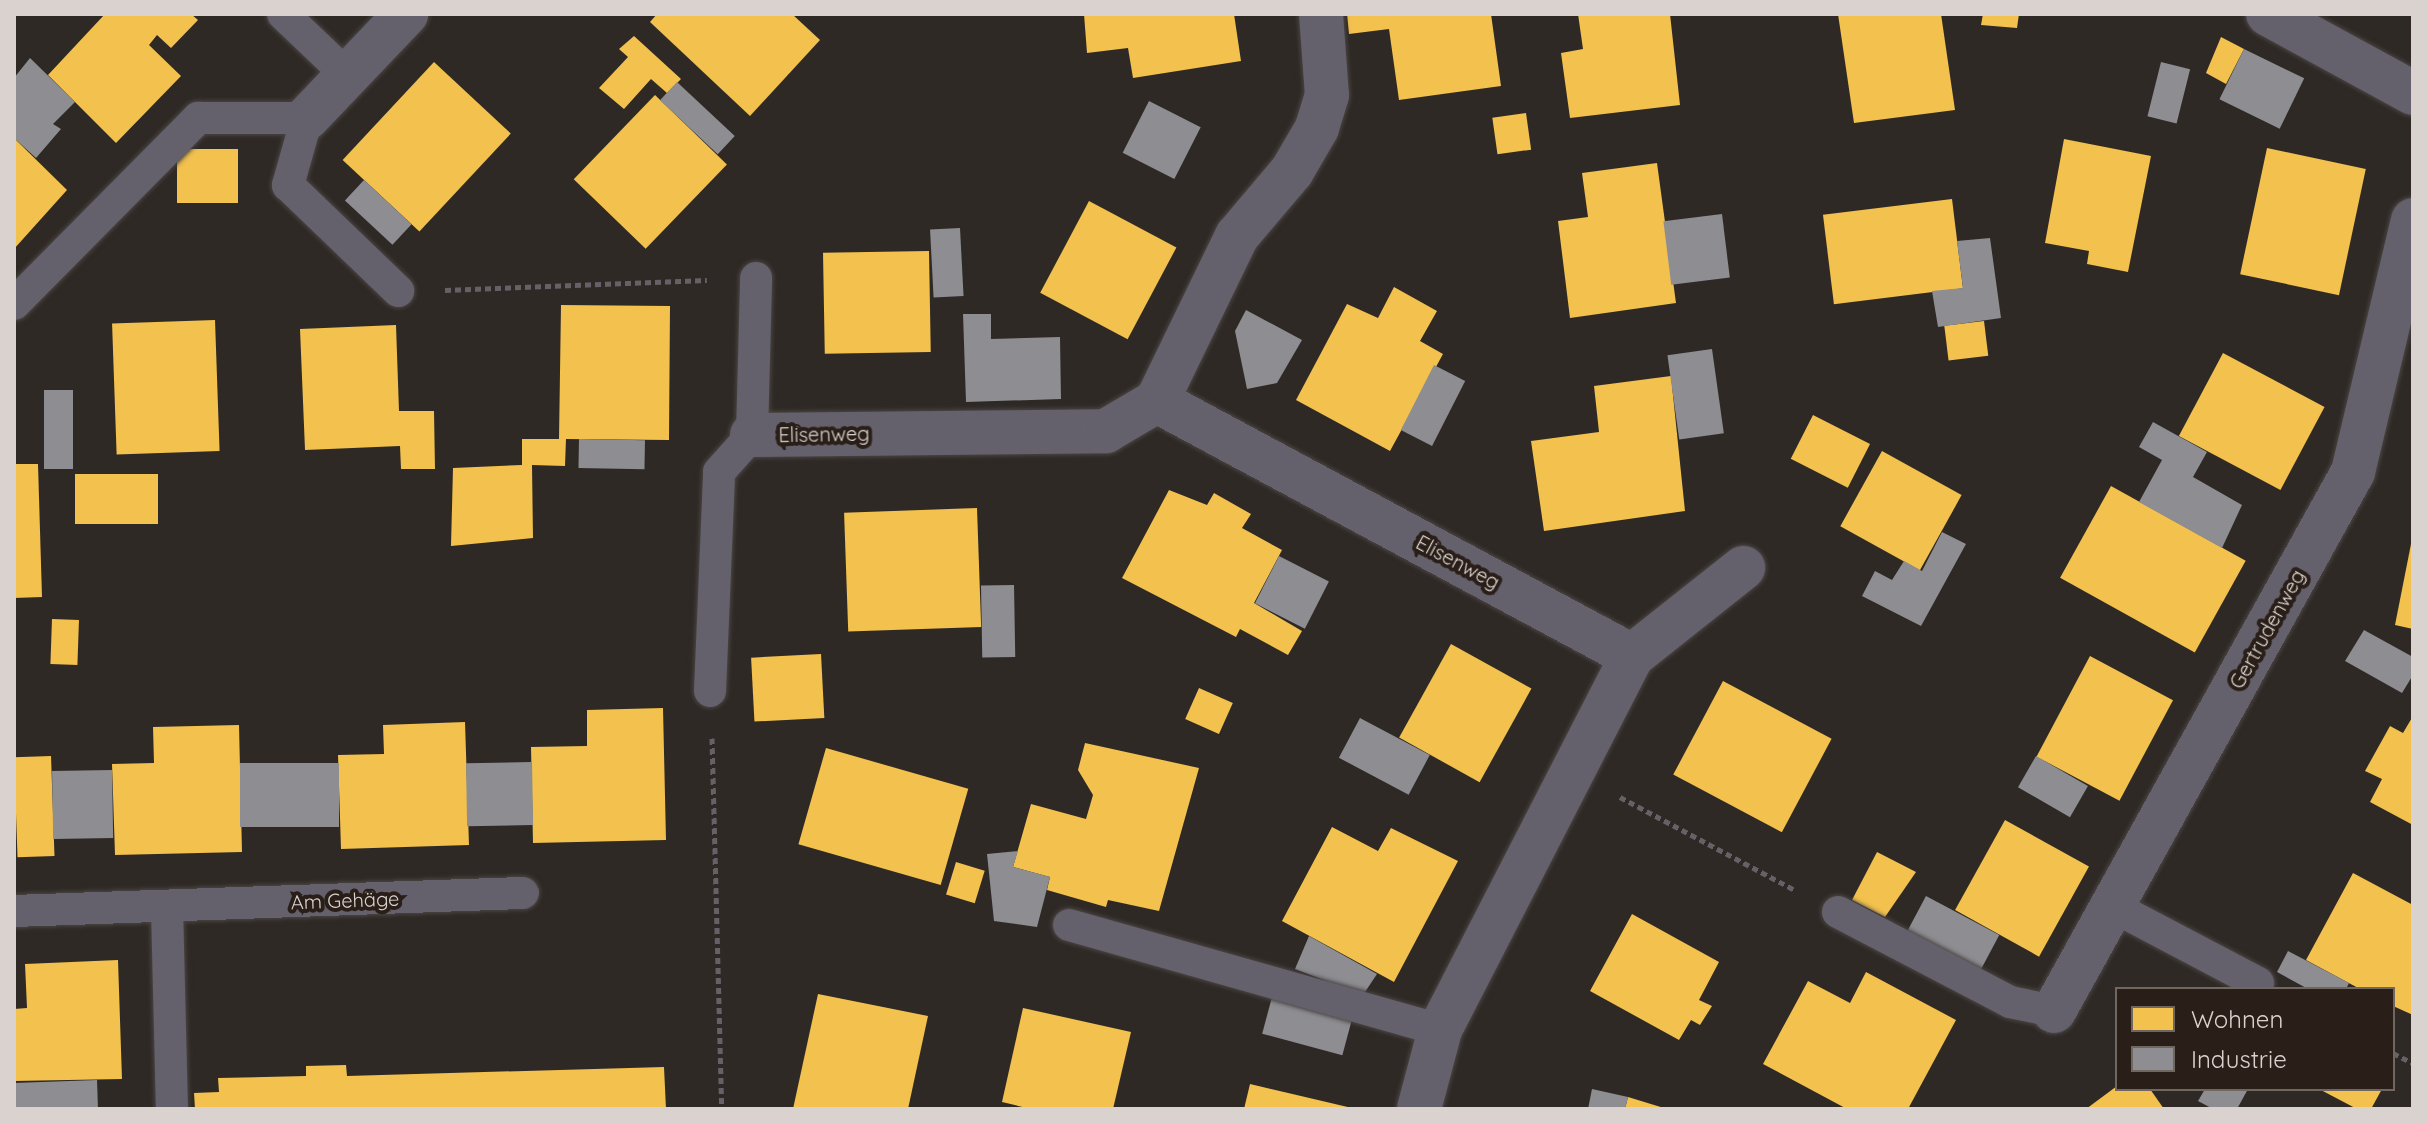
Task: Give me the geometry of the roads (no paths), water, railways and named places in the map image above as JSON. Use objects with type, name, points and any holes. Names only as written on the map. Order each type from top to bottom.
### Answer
[{"type":"street","points":[[307,118],[406,14]]},
{"type":"street","points":[[1157,401],[1237,236],[1292,171],[1317,128],[1327,95],[1321,14]]},
{"type":"street","points":[[2268,14],[2413,93]]},
{"type":"street","name":"Gertrudenweg","points":[[2054,1011],[2353,472],[2413,220]]},
{"type":"street","name":"Elisenweg","points":[[752,435],[1106,431],[1157,401],[1632,656]]},
{"type":"street","points":[[1419,1109],[1440,1030],[1632,656],[1743,568]]},
{"type":"lane","points":[[283,14],[347,75]]},
{"type":"lane","points":[[14,304],[198,118],[307,118],[288,185],[398,291]]},
{"type":"lane","points":[[752,435],[756,278]]},
{"type":"lane","name":"Elisenweg","points":[[710,691],[719,472],[752,435]]},
{"type":"lane","name":"Am Gehäge","points":[[14,911],[523,893]]},
{"type":"lane","points":[[167,907],[172,1109]]},
{"type":"lane","points":[[2114,907],[2258,983]]},
{"type":"lane","points":[[1838,912],[2010,1002],[2054,1011]]},
{"type":"lane","points":[[1069,925],[1440,1030]]}]
